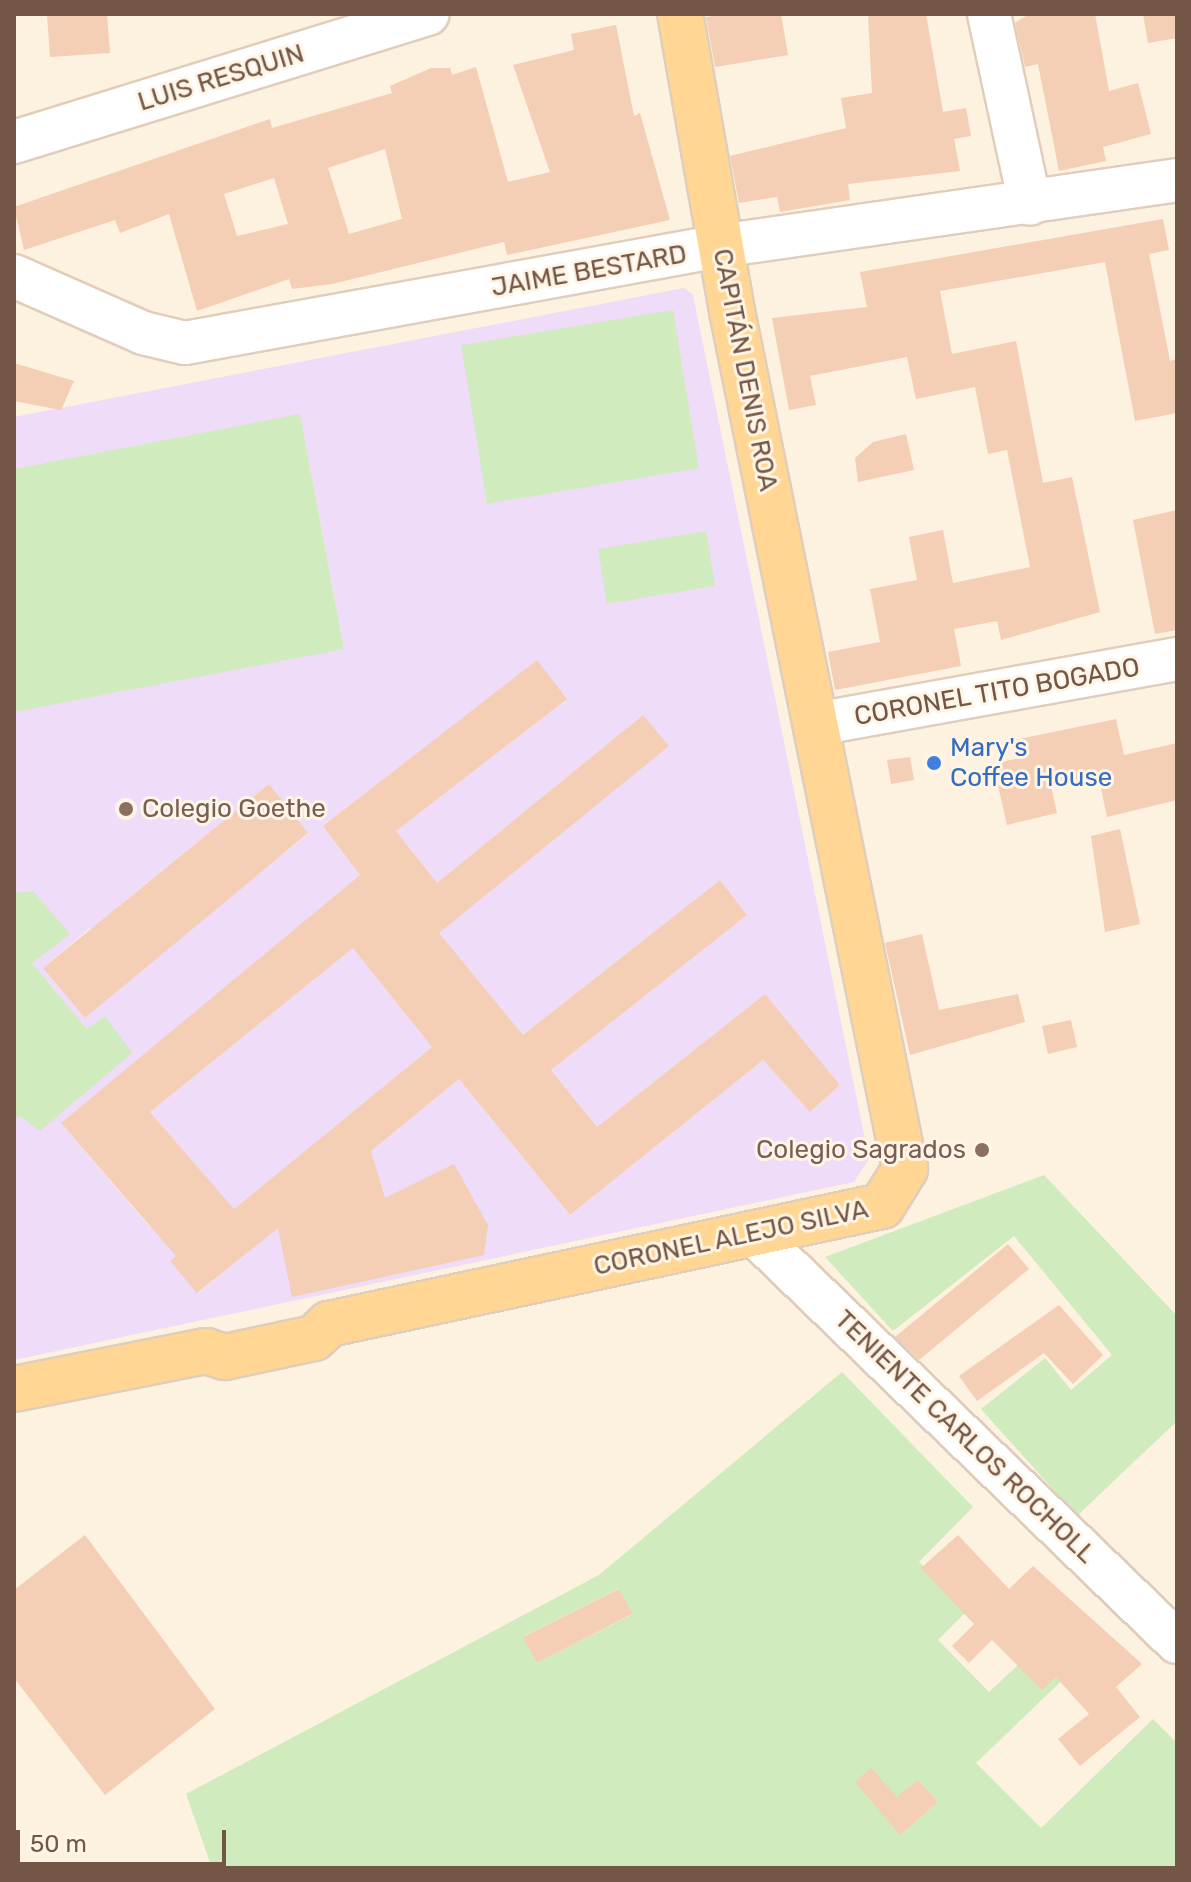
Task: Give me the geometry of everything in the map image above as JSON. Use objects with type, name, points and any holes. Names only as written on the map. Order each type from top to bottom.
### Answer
[{"type":"main road","name":"CAPITÁN DENIS ROA","points":[[680,14],[720,246],[816,724]]},
{"type":"main road","name":"CORONEL ALEJO SILVA","points":[[14,1389],[206,1351],[221,1336],[311,1316],[329,1324],[882,1206],[905,1169],[816,724]]},
{"type":"street","name":"LUIS RESQUIN","points":[[14,142],[428,14]]},
{"type":"street","points":[[989,14],[1030,204]]},
{"type":"street","name":"JAIME BESTARD","points":[[14,276],[143,333],[185,343],[720,246],[1030,204],[1177,180]]},
{"type":"street","name":"CORONEL TITO BOGADO","points":[[816,724],[1177,659]]},
{"type":"street","name":"TENIENTE CARLOS ROCHOLL","points":[[753,1233],[1177,1642]]},
{"type":"shaded area","name":"Colegio Goethe","points":[[684,288],[693,295],[869,1159],[854,1182],[14,1360],[14,1119],[87,1029],[31,962],[34,892],[14,893],[14,712],[344,648],[300,415],[14,469],[14,417]],"holes":[[[537,661],[567,699],[396,831],[437,883],[643,715],[668,745],[463,913],[400,928],[323,826]],[[268,785],[308,834],[155,956],[116,908]],[[720,880],[747,915],[551,1070],[597,1127],[765,994],[840,1085],[810,1112],[763,1060],[570,1215],[459,1079],[198,1293],[171,1261],[432,1047],[380,981],[439,934],[523,1035]],[[334,898],[353,948],[150,1112],[207,1178],[150,1227],[61,1123]],[[90,928],[133,977],[85,1018],[43,968]]]},
{"type":"green space","points":[[673,310],[699,468],[487,504],[461,345]]},
{"type":"green space","points":[[300,414],[344,649],[14,712],[14,469]]},
{"type":"green space","points":[[706,531],[715,586],[607,604],[598,549]]},
{"type":"green space","points":[[33,891],[70,934],[32,963],[87,1029],[105,1016],[132,1053],[40,1131],[20,1116],[14,1119],[14,893]]},
{"type":"green space","points":[[1044,1175],[1177,1316],[1177,1421],[1077,1516],[981,1409],[1045,1358],[1071,1390],[1112,1355],[1014,1236],[893,1331],[825,1257]]},
{"type":"green space","points":[[842,1372],[973,1507],[919,1562],[968,1610],[938,1640],[989,1692],[1049,1636],[1077,1666],[976,1763],[1041,1828],[1153,1719],[1177,1743],[1177,1868],[212,1868],[186,1794],[599,1575]],"holes":[[[618,1589],[631,1615],[537,1663],[524,1636]],[[918,1780],[938,1802],[901,1834],[881,1812]]]},
{"type":"building","points":[[47,14],[107,14],[110,53],[50,57]]},
{"type":"building","points":[[781,14],[788,55],[715,67],[706,17]]},
{"type":"building","points":[[868,14],[926,14],[943,112],[966,108],[971,136],[954,139],[960,171],[848,184],[850,200],[780,212],[777,197],[739,203],[730,156],[846,128],[841,98],[872,93]]},
{"type":"building","points":[[1029,14],[1095,14],[1109,91],[1138,83],[1151,134],[1103,147],[1106,161],[1059,171],[1038,64],[1025,67],[1015,23]]},
{"type":"building","points":[[1143,14],[1177,14],[1177,38],[1148,43]]},
{"type":"building","points":[[616,25],[634,116],[640,113],[670,220],[507,255],[504,242],[332,284],[292,289],[289,279],[197,311],[169,214],[120,233],[115,220],[24,250],[14,207],[270,119],[272,128],[392,93],[390,86],[431,68],[450,68],[452,75],[476,67],[508,182],[550,172],[513,65],[574,50],[571,34]],"holes":[[[385,149],[402,219],[349,234],[328,168]],[[274,178],[288,224],[237,236],[224,194]]]},
{"type":"building","points":[[1163,219],[1169,250],[1149,254],[1170,361],[1177,359],[1177,413],[1135,421],[1105,262],[940,291],[952,354],[1016,341],[1043,483],[1072,477],[1100,612],[1001,640],[997,621],[954,629],[961,666],[835,690],[828,652],[880,642],[870,589],[917,580],[909,537],[943,530],[953,583],[1030,567],[1007,450],[988,454],[975,387],[916,399],[907,357],[810,376],[816,405],[789,410],[772,318],[867,307],[860,272]]},
{"type":"building","points":[[14,363],[74,381],[61,410],[14,401]]},
{"type":"building","points":[[906,434],[914,470],[858,482],[855,458],[873,442]]},
{"type":"building","points":[[1177,510],[1177,630],[1155,634],[1133,520]]},
{"type":"building","points":[[537,660],[567,699],[396,831],[437,883],[643,715],[669,746],[439,933],[523,1035],[720,880],[747,915],[551,1070],[597,1127],[765,994],[840,1085],[810,1112],[763,1060],[570,1215],[459,1079],[371,1151],[385,1198],[454,1164],[488,1225],[484,1255],[292,1297],[278,1228],[197,1293],[170,1261],[176,1256],[61,1123],[360,875],[323,826]],"holes":[[[353,948],[432,1047],[234,1209],[150,1112]]]},
{"type":"building","points":[[1116,719],[1124,755],[1177,743],[1177,800],[1107,817],[1098,774],[1051,786],[1057,813],[1007,825],[993,764],[1019,758],[1015,740]]},
{"type":"building","points":[[910,757],[914,780],[891,784],[887,760]]},
{"type":"building","points":[[269,784],[308,833],[85,1018],[43,968]]},
{"type":"building","points":[[1120,829],[1140,924],[1105,932],[1091,836]]},
{"type":"building","points":[[922,934],[939,1010],[1018,994],[1025,1022],[910,1055],[885,943]]},
{"type":"building","points":[[1071,1020],[1077,1047],[1048,1054],[1042,1026]]},
{"type":"building","points":[[1008,1244],[1029,1269],[919,1360],[895,1337]]},
{"type":"building","points":[[1059,1305],[1103,1355],[1073,1384],[1044,1353],[977,1401],[959,1376]]},
{"type":"building","points":[[85,1535],[215,1709],[105,1795],[14,1678],[14,1590]]},
{"type":"building","points":[[958,1535],[1009,1589],[1033,1566],[1142,1664],[1116,1687],[1140,1717],[1080,1766],[1058,1739],[1089,1714],[1056,1677],[1042,1690],[992,1640],[969,1663],[952,1646],[974,1624],[921,1568]]},
{"type":"building","points":[[619,1589],[632,1614],[537,1663],[523,1637]]},
{"type":"building","points":[[871,1768],[897,1797],[918,1780],[938,1802],[900,1835],[855,1782]]},
{"type":"place","name":"Mary's Coffee House","points":[[934,763]]},
{"type":"place","name":"Colegio Goethe","points":[[126,809]]},
{"type":"place","name":"Colegio Sagrados","points":[[982,1150]]}]
